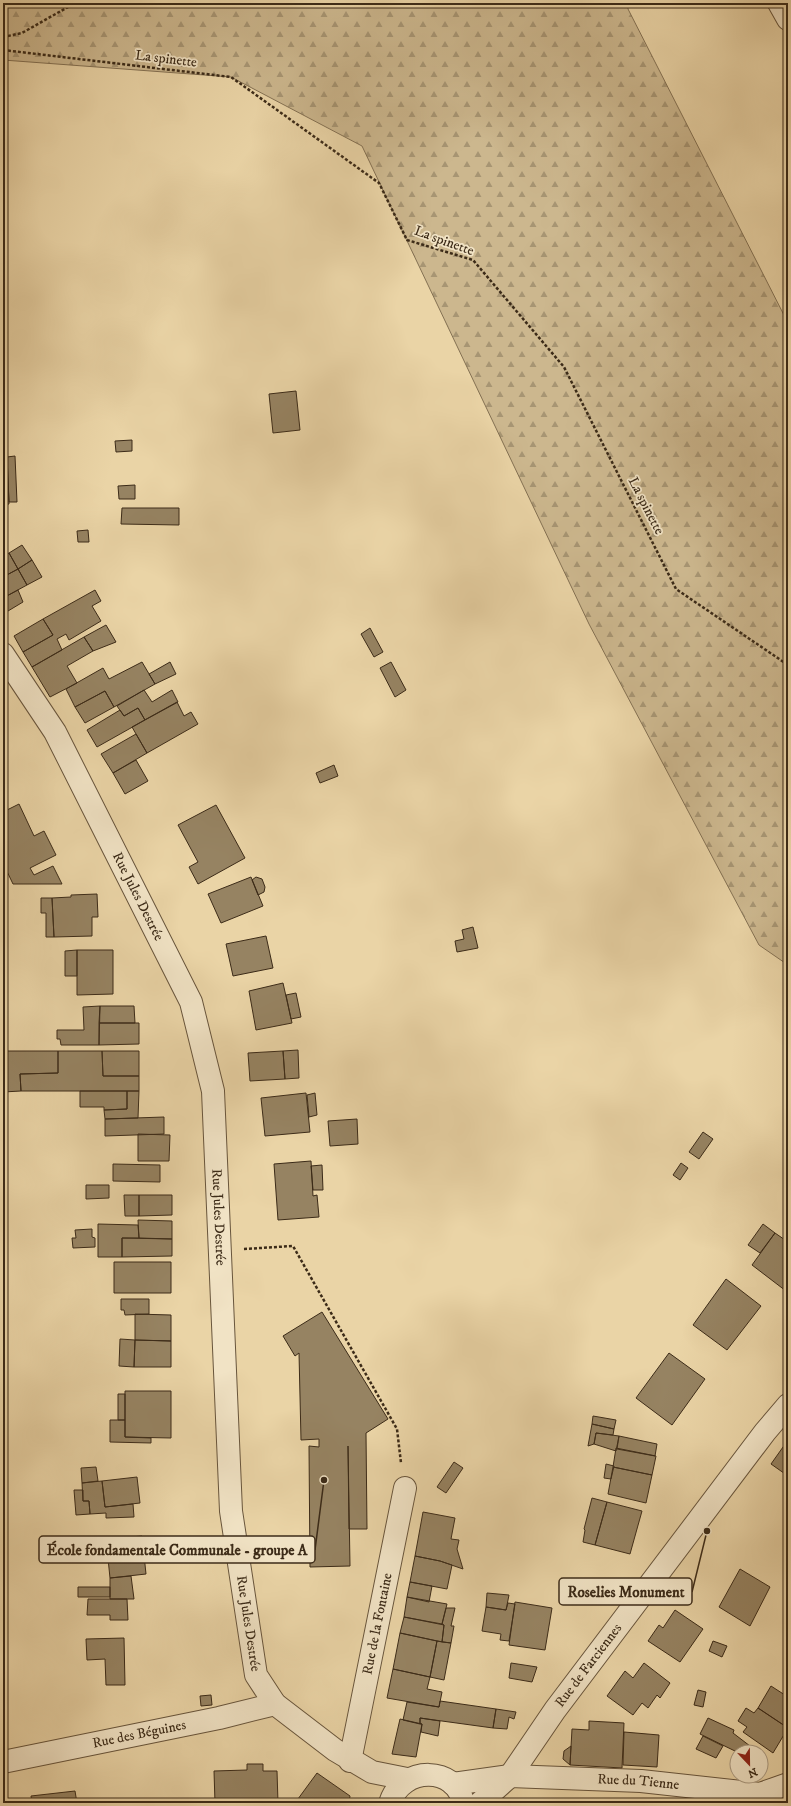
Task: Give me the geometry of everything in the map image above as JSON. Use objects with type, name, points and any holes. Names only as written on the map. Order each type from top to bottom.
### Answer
[{"type":"street","points":[[779,3],[788,19]]},
{"type":"street","name":"Rue Jules Destrée","points":[[3,654],[55,732],[191,1002],[213,1091],[231,1511],[256,1675],[276,1704],[350,1761],[372,1772],[407,1779]]},
{"type":"street","name":"Rue de Farciennes","points":[[480,1803],[510,1776],[551,1716],[637,1600],[765,1432],[788,1405]]},
{"type":"street","name":"Rue de la Fontaine","points":[[350,1761],[405,1488]]},
{"type":"street","name":"Rue des Béguines","points":[[3,1762],[219,1718],[276,1704]]},
{"type":"street","points":[[372,1772],[385,1803]]},
{"type":"street","points":[[390,1803],[394,1792],[407,1779],[423,1774],[439,1776],[458,1794]]},
{"type":"street","name":"Rue du Tienne","points":[[458,1794],[510,1776],[641,1781],[760,1794],[788,1784]]},
{"type":"path","points":[[3,37],[22,33],[76,3]]},
{"type":"path","name":"La spinette","points":[[3,50],[231,77],[380,183],[407,240],[474,260],[564,367],[676,589],[788,665]]},
{"type":"path","points":[[220,1250],[293,1246],[397,1429],[405,1488]]},
{"type":"green space","points":[[3,3],[628,3],[628,9],[788,323],[788,965],[759,945],[589,624],[362,146],[231,77],[3,60]]},
{"type":"building","points":[[3,384],[6,426],[3,426]]},
{"type":"building","points":[[296,391],[300,430],[273,433],[269,394]]},
{"type":"building","points":[[132,440],[132,451],[116,452],[115,441]]},
{"type":"building","points":[[7,455],[9,504],[3,505],[3,456]]},
{"type":"building","points":[[15,456],[17,502],[9,502],[7,457]]},
{"type":"building","points":[[135,485],[135,499],[119,499],[118,486]]},
{"type":"building","points":[[122,508],[179,508],[179,525],[121,524]]},
{"type":"building","points":[[88,530],[89,542],[78,542],[77,531]]},
{"type":"building","points":[[22,545],[32,560],[18,569],[9,553]]},
{"type":"building","points":[[9,553],[18,569],[3,577],[3,556]]},
{"type":"building","points":[[32,560],[42,577],[27,585],[18,569]]},
{"type":"building","points":[[18,569],[27,585],[3,598],[3,577]]},
{"type":"building","points":[[18,590],[23,602],[3,614],[3,598]]},
{"type":"building","points":[[95,590],[101,601],[92,606],[101,621],[69,640],[66,634],[57,639],[62,650],[32,667],[23,652],[53,635],[43,619]]},
{"type":"building","points":[[43,619],[53,635],[23,652],[14,636]]},
{"type":"building","points":[[106,625],[116,642],[93,651],[84,637]]},
{"type":"building","points":[[370,628],[383,652],[374,657],[361,634]]},
{"type":"building","points":[[84,637],[93,651],[67,666],[77,683],[50,697],[32,667]]},
{"type":"building","points":[[142,662],[155,684],[114,707],[105,691],[75,707],[66,689],[103,668],[109,679]]},
{"type":"building","points":[[170,662],[176,674],[155,684],[149,674]]},
{"type":"building","points":[[391,662],[406,690],[395,697],[380,668]]},
{"type":"building","points":[[144,690],[152,702],[172,690],[178,702],[145,720],[138,708],[124,716],[117,706]]},
{"type":"building","points":[[105,691],[114,707],[85,723],[75,707]]},
{"type":"building","points":[[177,702],[184,716],[191,712],[198,724],[147,753],[132,727]]},
{"type":"building","points":[[138,708],[145,720],[97,747],[87,730],[120,710],[124,716]]},
{"type":"building","points":[[136,734],[147,753],[113,773],[101,754]]},
{"type":"building","points":[[136,760],[148,781],[125,794],[113,773]]},
{"type":"building","points":[[334,765],[338,776],[320,783],[316,773]]},
{"type":"building","points":[[19,804],[34,836],[44,831],[56,855],[30,868],[34,875],[53,866],[62,884],[13,884],[3,863],[3,812]]},
{"type":"building","points":[[216,805],[245,858],[198,884],[189,867],[198,862],[178,825]]},
{"type":"building","points":[[251,877],[263,906],[221,923],[208,894]]},
{"type":"building","points":[[256,877],[262,879],[265,887],[264,892],[258,895],[252,880]]},
{"type":"building","points":[[97,894],[98,917],[92,917],[92,936],[54,937],[52,898],[71,897],[71,895]]},
{"type":"building","points":[[41,898],[52,898],[54,937],[46,937],[46,913],[41,913]]},
{"type":"building","points":[[473,927],[478,948],[457,952],[455,941],[464,939],[462,930]]},
{"type":"building","points":[[266,936],[273,968],[233,976],[226,944]]},
{"type":"building","points":[[77,950],[113,950],[113,994],[77,995]]},
{"type":"building","points":[[77,950],[77,976],[65,976],[65,951]]},
{"type":"building","points":[[283,983],[292,1023],[256,1030],[249,991]]},
{"type":"building","points":[[296,993],[301,1017],[291,1019],[286,995]]},
{"type":"building","points":[[100,1006],[134,1006],[135,1023],[99,1023]]},
{"type":"building","points":[[100,1006],[99,1045],[61,1045],[60,1039],[57,1039],[57,1030],[84,1030],[83,1007]]},
{"type":"building","points":[[99,1023],[139,1023],[139,1044],[99,1045]]},
{"type":"building","points":[[298,1050],[299,1078],[285,1079],[283,1051]]},
{"type":"building","points":[[3,1051],[58,1051],[58,1073],[20,1074],[21,1091],[3,1092]]},
{"type":"building","points":[[58,1051],[102,1051],[103,1076],[139,1076],[139,1091],[21,1091],[20,1074],[58,1073]]},
{"type":"building","points":[[102,1051],[139,1051],[139,1076],[103,1076]]},
{"type":"building","points":[[283,1051],[285,1079],[250,1081],[248,1053]]},
{"type":"building","points":[[80,1091],[127,1091],[127,1109],[104,1110],[104,1107],[80,1107]]},
{"type":"building","points":[[127,1091],[139,1091],[138,1118],[105,1119],[104,1110],[127,1109]]},
{"type":"building","points":[[306,1093],[310,1132],[265,1136],[261,1098]]},
{"type":"building","points":[[315,1093],[317,1115],[309,1117],[307,1095]]},
{"type":"building","points":[[164,1117],[164,1134],[105,1136],[105,1119]]},
{"type":"building","points":[[357,1119],[358,1144],[330,1146],[328,1121]]},
{"type":"building","points":[[703,1132],[713,1139],[699,1159],[689,1152]]},
{"type":"building","points":[[138,1134],[170,1135],[169,1161],[138,1161]]},
{"type":"building","points":[[311,1161],[313,1196],[317,1195],[319,1217],[278,1220],[274,1164]]},
{"type":"building","points":[[681,1163],[688,1168],[680,1180],[673,1175]]},
{"type":"building","points":[[113,1164],[160,1165],[160,1182],[113,1181]]},
{"type":"building","points":[[322,1165],[323,1190],[313,1190],[311,1166]]},
{"type":"building","points":[[86,1185],[109,1185],[109,1198],[86,1199]]},
{"type":"building","points":[[124,1195],[139,1195],[139,1216],[125,1216]]},
{"type":"building","points":[[139,1195],[172,1195],[172,1215],[139,1216]]},
{"type":"building","points":[[138,1220],[172,1221],[172,1239],[139,1238]]},
{"type":"building","points":[[98,1224],[138,1225],[139,1238],[122,1238],[122,1257],[98,1257]]},
{"type":"building","points":[[763,1224],[775,1233],[760,1253],[748,1245]]},
{"type":"building","points":[[92,1229],[92,1237],[95,1238],[95,1247],[73,1248],[72,1238],[76,1238],[75,1230]]},
{"type":"building","points":[[775,1233],[788,1242],[788,1289],[786,1291],[752,1265]]},
{"type":"building","points":[[122,1238],[172,1239],[172,1256],[122,1257]]},
{"type":"building","points":[[114,1262],[171,1262],[171,1293],[114,1293]]},
{"type":"building","points":[[726,1279],[761,1306],[727,1350],[693,1325]]},
{"type":"building","points":[[121,1299],[149,1299],[149,1314],[125,1315],[124,1310],[121,1310]]},
{"type":"building","points":[[322,1312],[388,1419],[366,1433],[367,1529],[349,1529],[350,1566],[310,1567],[309,1446],[319,1447],[319,1439],[301,1440],[299,1353],[295,1356],[283,1336]]},
{"type":"building","points":[[135,1314],[171,1315],[171,1341],[135,1340]]},
{"type":"building","points":[[120,1339],[135,1340],[134,1367],[119,1366]]},
{"type":"building","points":[[135,1340],[171,1341],[171,1367],[134,1367]]},
{"type":"building","points":[[669,1353],[705,1379],[672,1425],[636,1398]]},
{"type":"building","points":[[125,1391],[171,1391],[171,1438],[125,1437]]},
{"type":"building","points":[[118,1394],[125,1394],[125,1420],[118,1420]]},
{"type":"building","points":[[593,1416],[616,1420],[614,1429],[592,1424]]},
{"type":"building","points":[[110,1420],[125,1420],[125,1437],[151,1438],[151,1443],[110,1442]]},
{"type":"building","points":[[592,1424],[614,1429],[613,1435],[596,1433],[594,1444],[588,1446]]},
{"type":"building","points":[[596,1433],[619,1436],[616,1451],[594,1444]]},
{"type":"building","points":[[619,1436],[657,1444],[655,1456],[617,1449]]},
{"type":"building","points":[[788,1440],[788,1476],[771,1464]]},
{"type":"building","points":[[616,1448],[656,1456],[652,1475],[613,1467]]},
{"type":"building","points":[[454,1462],[463,1468],[446,1493],[437,1487]]},
{"type":"building","points":[[606,1464],[614,1466],[611,1479],[604,1478]]},
{"type":"building","points":[[96,1467],[98,1481],[82,1483],[81,1468]]},
{"type":"building","points":[[613,1467],[652,1475],[646,1503],[608,1494]]},
{"type":"building","points":[[137,1477],[140,1503],[105,1507],[102,1481]]},
{"type":"building","points":[[102,1481],[105,1507],[133,1504],[134,1517],[106,1518],[106,1513],[90,1514],[89,1501],[83,1501],[82,1483]]},
{"type":"building","points":[[74,1490],[83,1490],[83,1501],[89,1501],[90,1514],[76,1515]]},
{"type":"building","points":[[592,1498],[607,1502],[595,1545],[583,1542],[584,1529]]},
{"type":"building","points":[[607,1502],[642,1511],[630,1554],[595,1545]]},
{"type":"building","points":[[423,1512],[455,1518],[451,1539],[459,1540],[457,1549],[463,1569],[440,1561],[415,1556]]},
{"type":"building","points":[[142,1536],[146,1574],[110,1578],[106,1539]]},
{"type":"building","points":[[415,1556],[452,1565],[447,1589],[410,1582]]},
{"type":"building","points":[[740,1569],[770,1587],[750,1626],[719,1607]]},
{"type":"building","points":[[131,1576],[134,1599],[110,1599],[110,1578]]},
{"type":"building","points":[[410,1582],[432,1586],[429,1602],[407,1597]]},
{"type":"building","points":[[78,1587],[110,1587],[110,1597],[78,1597]]},
{"type":"building","points":[[487,1593],[509,1595],[506,1610],[486,1607]]},
{"type":"building","points":[[407,1597],[447,1604],[442,1624],[404,1617]]},
{"type":"building","points":[[88,1599],[127,1599],[128,1620],[110,1620],[110,1615],[87,1615]]},
{"type":"building","points":[[515,1602],[552,1608],[545,1650],[509,1645]]},
{"type":"building","points":[[508,1603],[515,1604],[509,1641],[500,1640],[501,1634],[482,1631],[486,1607],[506,1610]]},
{"type":"building","points":[[446,1608],[455,1608],[451,1626],[454,1626],[451,1643],[442,1642],[444,1625],[442,1624]]},
{"type":"building","points":[[675,1610],[703,1629],[680,1662],[648,1641],[659,1625],[663,1628]]},
{"type":"building","points":[[404,1617],[444,1625],[442,1642],[400,1633]]},
{"type":"building","points":[[400,1633],[437,1641],[430,1677],[393,1669]]},
{"type":"building","points":[[124,1638],[125,1685],[106,1685],[105,1659],[87,1660],[86,1639]]},
{"type":"building","points":[[437,1641],[451,1643],[444,1680],[430,1677]]},
{"type":"building","points":[[713,1641],[727,1646],[722,1657],[709,1651]]},
{"type":"building","points":[[511,1663],[537,1667],[532,1682],[509,1678]]},
{"type":"building","points":[[644,1663],[670,1683],[660,1698],[657,1695],[648,1708],[642,1703],[633,1715],[607,1696],[625,1671],[633,1678]]},
{"type":"building","points":[[393,1669],[430,1677],[427,1689],[442,1692],[439,1707],[387,1698]]},
{"type":"building","points":[[771,1686],[788,1697],[788,1728],[758,1708]]},
{"type":"building","points":[[698,1690],[706,1692],[703,1707],[694,1705]]},
{"type":"building","points":[[211,1695],[212,1705],[201,1706],[200,1696]]},
{"type":"building","points":[[440,1701],[496,1709],[493,1728],[420,1718],[420,1724],[403,1720],[407,1702],[439,1707]]},
{"type":"building","points":[[746,1708],[754,1713],[758,1708],[788,1728],[773,1753],[769,1750],[769,1744],[760,1744],[743,1732],[747,1727],[738,1721]]},
{"type":"building","points":[[496,1709],[516,1712],[514,1719],[509,1717],[507,1729],[493,1728]]},
{"type":"building","points":[[420,1718],[440,1721],[438,1736],[421,1732],[422,1724],[420,1724]]},
{"type":"building","points":[[708,1718],[734,1730],[733,1733],[747,1744],[729,1744],[729,1748],[700,1734]]},
{"type":"building","points":[[400,1719],[422,1724],[416,1757],[392,1754]]},
{"type":"building","points":[[589,1721],[624,1723],[622,1768],[570,1765],[572,1729],[589,1730]]},
{"type":"building","points":[[624,1732],[659,1735],[657,1767],[623,1765]]},
{"type":"building","points":[[703,1736],[723,1746],[716,1758],[696,1749]]},
{"type":"building","points":[[571,1746],[570,1765],[563,1759],[564,1751]]},
{"type":"building","points":[[247,1764],[263,1764],[263,1771],[277,1771],[278,1803],[215,1803],[214,1771],[247,1770]]},
{"type":"building","points":[[317,1773],[350,1796],[349,1803],[295,1803]]},
{"type":"building","points":[[75,1791],[77,1803],[32,1803],[31,1796]]},
{"type":"place","name":"École fondamentale Communale - groupe A","points":[[324,1480]]},
{"type":"place","name":"Roselies Monument","points":[[707,1531]]}]
